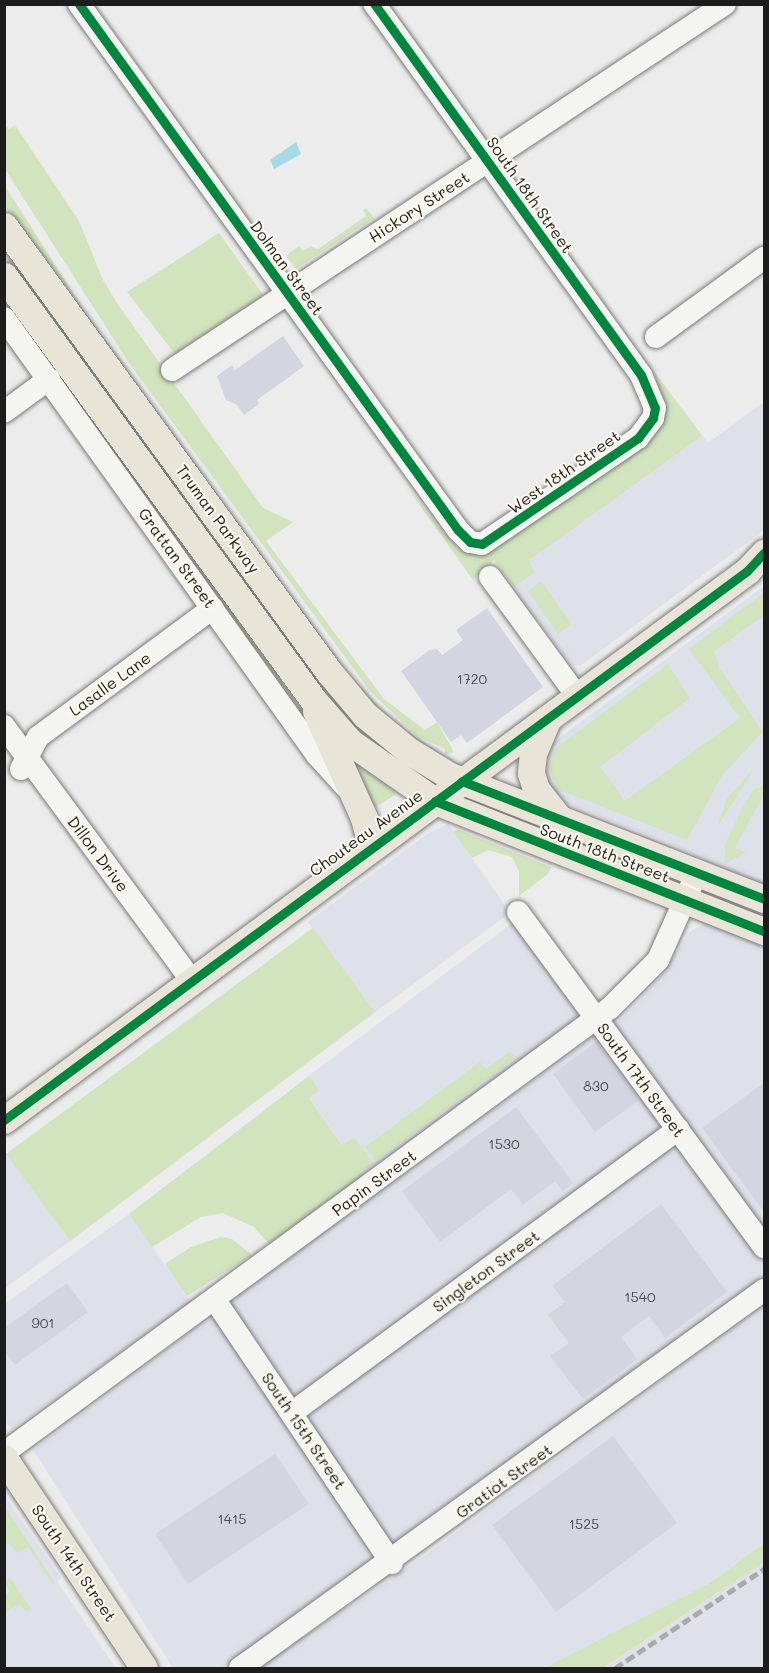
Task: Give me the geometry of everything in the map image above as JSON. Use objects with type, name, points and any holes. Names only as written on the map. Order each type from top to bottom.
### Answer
[{"type":"main road","name":"Truman Parkway","points":[[4,226],[349,697],[409,752],[462,781]]},
{"type":"main road","name":"Truman Parkway","points":[[4,276],[314,701],[372,760],[435,801]]},
{"type":"main road","name":"Chouteau Avenue","points":[[4,1120],[759,563]]},
{"type":"main road","points":[[314,701],[321,730],[353,795],[372,847]]},
{"type":"main road","points":[[548,717],[533,753],[531,773],[536,789],[559,819]]},
{"type":"main road","name":"South 18th Street","points":[[462,781],[765,899]]},
{"type":"main road","name":"South 18th Street","points":[[435,801],[765,931]]},
{"type":"main road","name":"South 14th Street","points":[[4,1458],[144,1668]]},
{"type":"street","name":"Dolman Street","points":[[79,4],[458,530],[476,544]]},
{"type":"street","name":"South 18th Street","points":[[374,4],[641,375],[655,408]]},
{"type":"street","name":"Hickory Street","points":[[172,369],[725,4]]},
{"type":"street","points":[[656,337],[765,258]]},
{"type":"street","name":"Grattan Street","points":[[4,318],[317,755],[353,795]]},
{"type":"street","points":[[4,412],[49,379]]},
{"type":"street","name":"West 18th Street","points":[[476,544],[493,541],[638,438],[653,418],[655,408]]},
{"type":"street","points":[[490,577],[577,696]]},
{"type":"street","name":"Lasalle Lane","points":[[23,764],[38,737],[213,608]]},
{"type":"street","name":"Dillon Drive","points":[[4,726],[23,764],[192,981]]},
{"type":"street","name":"Papin Street","points":[[4,1453],[597,1019],[650,970],[687,901],[697,873]]},
{"type":"street","name":"South 17th Street","points":[[518,912],[765,1247]]},
{"type":"street","name":"Singleton Street","points":[[293,1412],[678,1129]]},
{"type":"street","name":"Gratiot Street","points":[[240,1668],[392,1563],[765,1290]]},
{"type":"street","name":"South 15th Street","points":[[215,1300],[293,1412],[392,1563]]},
{"type":"shaded area","points":[[764,402],[764,530],[580,666],[571,665],[490,554],[685,413],[708,443]]},
{"type":"shaded area","points":[[764,586],[764,889],[673,845],[565,803],[541,779],[547,750],[554,742]]},
{"type":"shaded area","points":[[448,824],[510,913],[375,1012],[308,922],[430,832]]},
{"type":"shaded area","points":[[515,921],[582,1015],[365,1177],[299,1083]]},
{"type":"shaded area","points":[[706,922],[764,942],[764,1231],[615,1025],[662,975],[690,932]]},
{"type":"shaded area","points":[[596,1035],[664,1127],[296,1396],[290,1393],[232,1308],[236,1297]]},
{"type":"shaded area","points":[[675,1143],[764,1261],[764,1278],[402,1545],[393,1545],[309,1420],[309,1412]]},
{"type":"shaded area","points":[[4,1151],[70,1241],[5,1288],[4,1288]]},
{"type":"shaded area","points":[[129,1214],[191,1302],[12,1429],[5,1422],[4,1304]]},
{"type":"shaded area","points":[[764,1305],[764,1543],[710,1583],[544,1668],[258,1668],[420,1559]]},
{"type":"shaded area","points":[[217,1318],[375,1559],[362,1574],[222,1668],[173,1668],[33,1450],[204,1322]]},
{"type":"shaded area","points":[[4,1495],[61,1578],[57,1581],[116,1668],[5,1668]]},
{"type":"shaded area","points":[[764,1562],[764,1668],[603,1668]]},
{"type":"green space","points":[[4,124],[9,129],[15,125],[79,221],[103,280],[119,306],[263,508],[293,522],[266,541],[384,699],[425,730],[437,722],[454,752],[445,755],[445,749],[417,736],[370,691],[129,363],[5,169]]},
{"type":"green space","points":[[4,184],[87,315],[346,671],[397,725],[437,751],[436,757],[398,731],[338,667],[5,206]]},
{"type":"green space","points":[[366,208],[374,218],[296,269],[286,256],[299,246],[303,251],[311,246],[318,249],[366,216],[363,210]]},
{"type":"green space","points":[[219,233],[264,296],[175,354],[127,292]]},
{"type":"green space","points":[[4,241],[408,766],[353,724],[254,605],[5,259]]},
{"type":"green space","points":[[4,293],[294,692],[322,750],[5,304]]},
{"type":"green space","points":[[654,371],[702,436],[528,561],[535,572],[514,587],[494,560],[473,580],[410,491],[458,549],[476,554],[489,552],[649,440],[663,406]]},
{"type":"green space","points":[[541,581],[572,624],[558,634],[528,591]]},
{"type":"green space","points":[[764,593],[764,615],[714,652],[719,667],[763,732],[723,774],[687,840],[557,789],[548,767],[556,748],[668,664],[690,698],[600,767],[625,801],[740,718],[689,649]]},
{"type":"green space","points":[[351,757],[396,792],[395,795],[371,810]]},
{"type":"green space","points":[[752,770],[751,775],[717,827],[726,800]]},
{"type":"green space","points":[[764,786],[764,794],[735,848],[746,852],[725,864],[725,844],[741,810],[754,789]]},
{"type":"green space","points":[[457,829],[551,867],[548,874],[519,896],[519,871],[512,857],[488,850],[472,858],[453,832]]},
{"type":"green space","points":[[313,928],[375,1012],[70,1241],[6,1154]]},
{"type":"green space","points":[[510,1051],[515,1058],[376,1161],[365,1147],[480,1062],[486,1069]]},
{"type":"green space","points":[[309,1076],[319,1090],[309,1098],[342,1145],[354,1137],[373,1164],[361,1172],[365,1177],[271,1246],[254,1227],[223,1213],[201,1217],[152,1247],[129,1214]]},
{"type":"green space","points":[[220,1237],[232,1239],[252,1255],[187,1296],[165,1264],[191,1247]]},
{"type":"green space","points":[[5,1507],[55,1583],[53,1585],[28,1547],[17,1553],[9,1543],[5,1546]]},
{"type":"green space","points":[[764,1543],[764,1562],[603,1668],[544,1668],[710,1583]]},
{"type":"green space","points":[[10,1578],[30,1607],[29,1613],[18,1604],[5,1613],[5,1596],[10,1592],[5,1582]]},
{"type":"water","points":[[296,142],[301,154],[274,169],[270,160]]},
{"type":"building","points":[[283,336],[304,366],[257,400],[259,404],[244,415],[236,404],[226,400],[217,376],[232,365],[235,370]]},
{"type":"building","points":[[487,608],[543,687],[467,743],[461,735],[451,742],[401,671],[430,650],[437,649],[442,655],[463,640],[456,630]]},
{"type":"building","points":[[596,1042],[639,1100],[595,1132],[553,1074]]},
{"type":"building","points":[[765,1082],[765,1213],[702,1128]]},
{"type":"building","points":[[516,1107],[573,1183],[563,1191],[555,1181],[523,1205],[511,1189],[440,1242],[402,1191]]},
{"type":"building","points":[[661,1204],[727,1292],[665,1338],[649,1316],[621,1337],[637,1359],[583,1399],[550,1356],[569,1343],[548,1315],[565,1302],[552,1286]]},
{"type":"building","points":[[67,1283],[88,1312],[15,1365],[4,1351],[4,1328]]},
{"type":"building","points":[[613,1436],[677,1523],[556,1612],[492,1525]]},
{"type":"building","points":[[275,1454],[309,1504],[188,1584],[155,1534]]},
{"type":"railway","points":[[615,1668],[764,1569]]},
{"type":"cycle path","points":[[79,4],[458,530],[470,542],[482,544],[638,438],[653,418],[655,408],[641,375],[374,4]]},
{"type":"cycle path","points":[[4,1120],[747,571],[764,553]]},
{"type":"cycle path","points":[[462,781],[764,899]]},
{"type":"cycle path","points":[[435,801],[764,931]]}]
